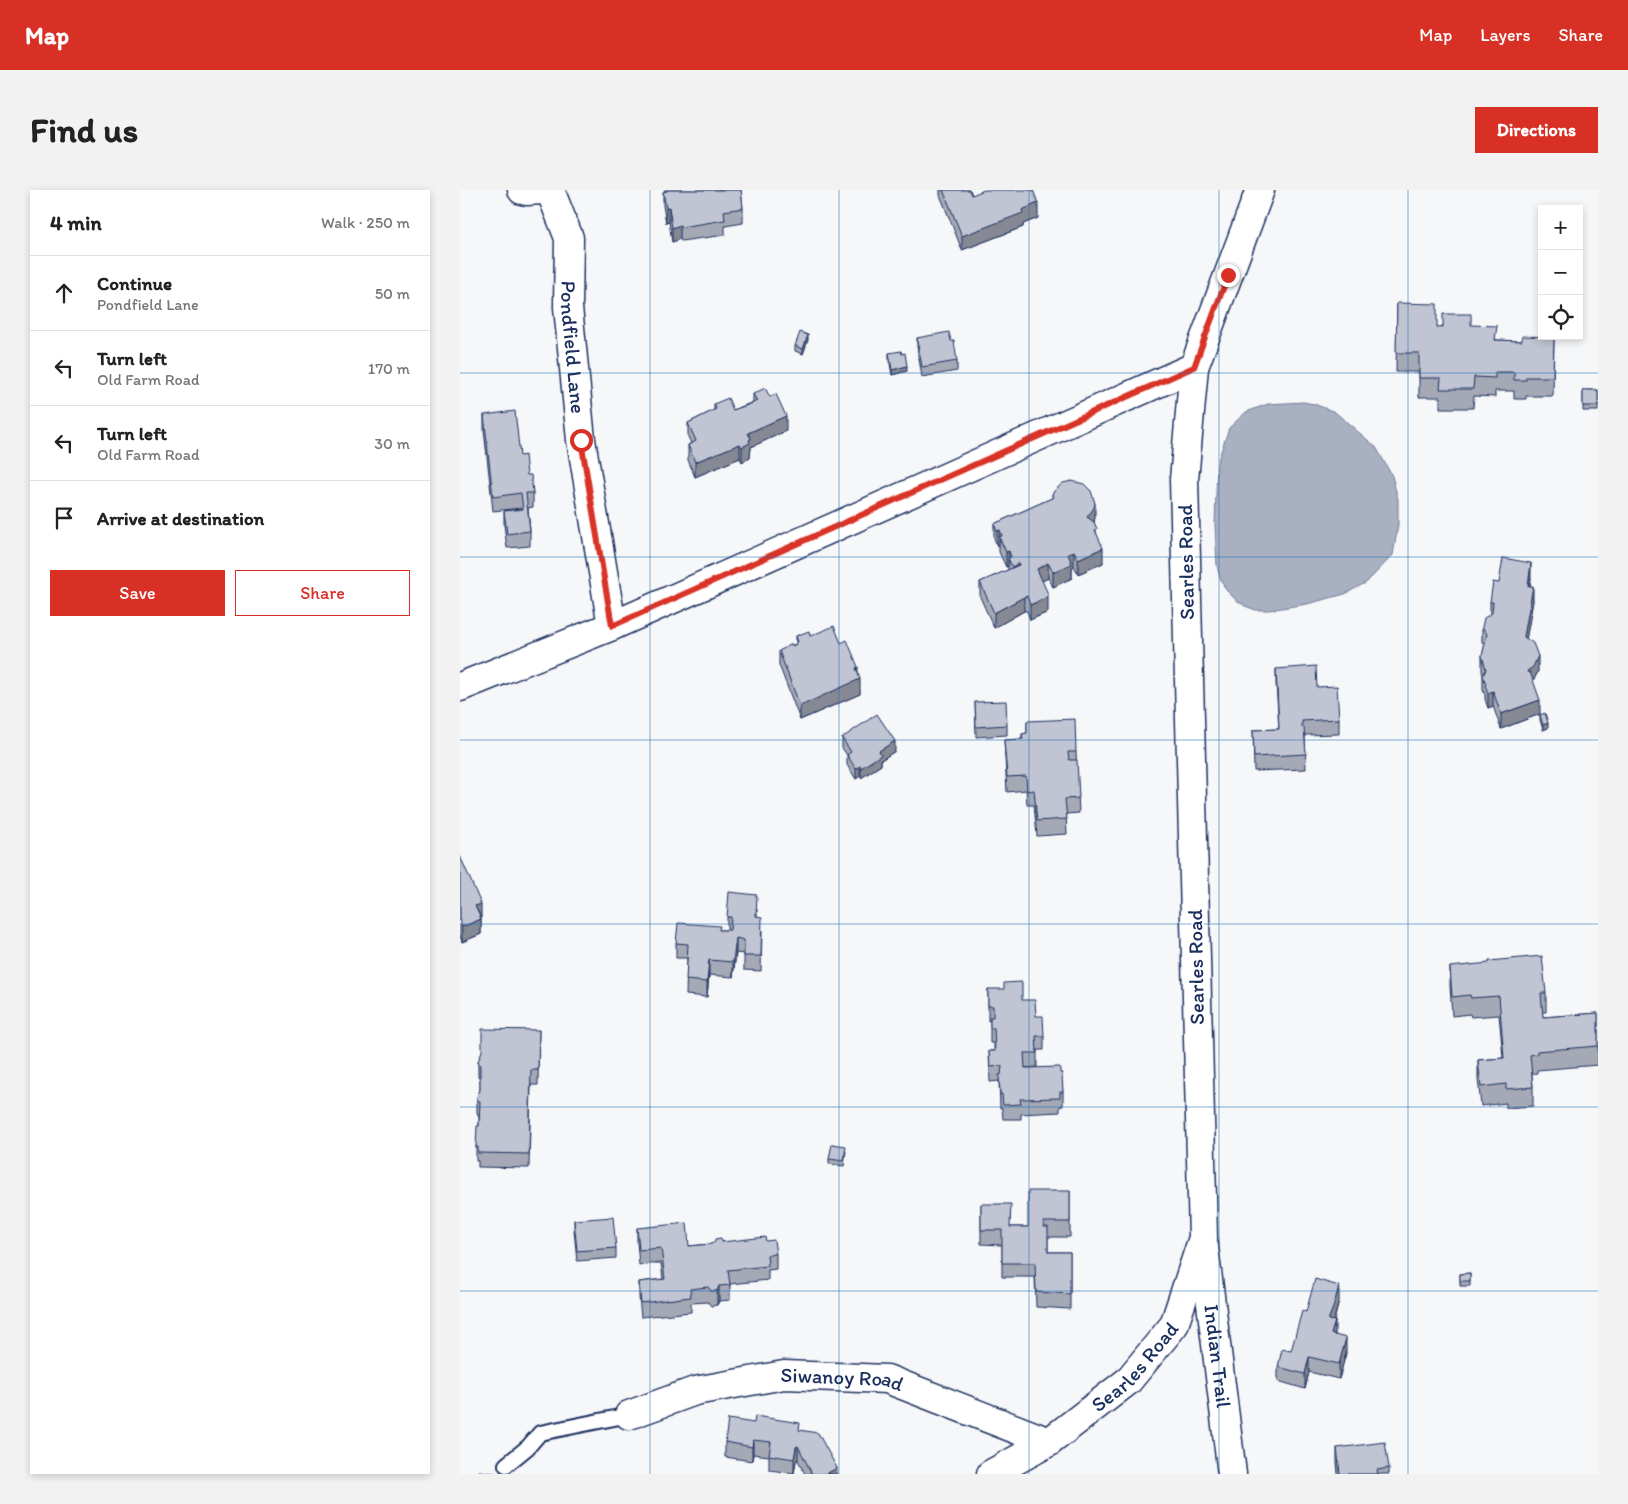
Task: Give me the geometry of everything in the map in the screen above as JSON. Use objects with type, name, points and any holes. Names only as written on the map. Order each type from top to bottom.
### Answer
[{"type":"street","points":[[522,190],[543,190]]},
{"type":"street","name":"Pondfield Lane","points":[[550,190],[569,238],[568,307],[581,440],[612,626]]},
{"type":"street","name":"Searles Road","points":[[991,1474],[1049,1442],[1128,1381],[1174,1325],[1203,1238],[1184,480],[1194,367],[1260,190]]},
{"type":"street","points":[[460,687],[612,626],[1194,367]]},
{"type":"street","name":"Indian Trail","points":[[1203,1238],[1232,1474]]},
{"type":"street","name":"Siwanoy Road","points":[[628,1415],[695,1391],[784,1374],[887,1379],[1049,1442]]},
{"type":"lane","points":[[506,1465],[528,1447],[540,1433],[628,1415]]},
{"type":"water","points":[[1303,402],[1335,412],[1376,447],[1392,476],[1398,499],[1398,525],[1393,555],[1367,582],[1345,594],[1307,604],[1269,610],[1256,610],[1245,606],[1235,599],[1226,590],[1220,578],[1217,566],[1215,525],[1217,463],[1229,428],[1246,412],[1268,404]]},
{"type":"building","points":[[667,190],[741,190],[743,208],[724,211],[725,220],[681,227],[680,225],[672,228],[669,207],[666,208],[663,192]]},
{"type":"building","points":[[943,190],[970,190],[972,195],[984,190],[1033,190],[1038,203],[1022,210],[1023,213],[962,236]]},
{"type":"building","points":[[1397,303],[1437,304],[1437,327],[1443,327],[1443,314],[1471,314],[1471,325],[1497,326],[1495,340],[1522,341],[1522,336],[1538,336],[1538,340],[1554,340],[1553,377],[1526,377],[1526,380],[1514,380],[1514,372],[1495,372],[1495,378],[1474,377],[1473,389],[1440,389],[1441,378],[1419,378],[1419,353],[1396,353]]},
{"type":"building","points":[[800,332],[808,335],[803,349],[795,346]]},
{"type":"building","points":[[949,332],[951,341],[954,341],[957,361],[922,367],[917,338]]},
{"type":"building","points":[[901,351],[902,354],[905,353],[907,366],[892,370],[889,353]]},
{"type":"building","points":[[765,388],[770,397],[776,394],[786,416],[748,433],[751,439],[749,440],[750,443],[742,447],[740,444],[695,462],[688,445],[696,441],[688,423],[716,409],[714,404],[728,398],[733,410],[753,403],[757,401],[753,394]]},
{"type":"building","points":[[1583,390],[1598,390],[1598,406],[1583,406]]},
{"type":"building","points":[[515,411],[520,456],[525,455],[527,475],[531,475],[533,493],[526,493],[530,531],[507,534],[504,511],[523,509],[521,493],[493,497],[484,415]]},
{"type":"building","points":[[1072,481],[1084,484],[1091,491],[1095,503],[1094,508],[1087,517],[1094,522],[1097,529],[1095,530],[1103,548],[1078,559],[1074,551],[1068,554],[1072,564],[1053,572],[1048,563],[1037,569],[1048,597],[1030,605],[1027,596],[994,613],[980,582],[1019,565],[1019,563],[1012,567],[1008,558],[1011,557],[1009,551],[1006,552],[999,537],[1002,536],[1000,530],[997,531],[994,524],[1054,497],[1052,494],[1063,483]]},
{"type":"building","points":[[1503,558],[1531,563],[1528,586],[1533,586],[1524,637],[1533,643],[1538,656],[1533,667],[1527,671],[1528,673],[1530,672],[1540,700],[1501,714],[1493,691],[1488,693],[1483,676],[1486,669],[1482,656],[1487,634],[1482,627],[1484,618],[1492,613],[1493,602],[1490,602],[1493,582],[1499,583]]},
{"type":"building","points":[[834,626],[841,643],[847,640],[858,667],[856,668],[860,679],[800,706],[779,651],[792,644],[793,646],[796,644],[798,642],[796,636],[809,631],[810,636]]},
{"type":"building","points":[[1316,666],[1317,687],[1337,686],[1339,719],[1302,721],[1306,754],[1254,757],[1253,730],[1279,729],[1276,669]]},
{"type":"building","points":[[1006,701],[1007,725],[976,727],[975,702]]},
{"type":"building","points":[[1545,713],[1548,723],[1543,725],[1540,715]]},
{"type":"building","points":[[877,714],[895,741],[879,751],[881,755],[861,768],[860,766],[856,769],[847,755],[851,752],[842,738]]},
{"type":"building","points":[[1075,719],[1076,752],[1068,752],[1069,760],[1077,760],[1079,798],[1065,799],[1067,819],[1037,821],[1034,790],[1027,791],[1026,776],[1007,777],[1004,740],[1023,739],[1022,734],[1027,733],[1027,721]]},
{"type":"building","points":[[460,856],[481,904],[475,906],[481,919],[462,927],[460,922]]},
{"type":"building","points":[[729,892],[757,895],[756,916],[762,917],[761,956],[744,956],[744,940],[736,938],[733,962],[709,960],[707,982],[686,980],[688,944],[676,943],[678,923],[720,926],[719,930],[730,930],[731,917],[727,917]]},
{"type":"building","points":[[1542,956],[1546,993],[1541,993],[1543,1017],[1598,1013],[1598,1046],[1537,1051],[1537,1054],[1530,1055],[1533,1087],[1506,1089],[1506,1084],[1481,1087],[1478,1060],[1504,1058],[1499,996],[1471,998],[1470,995],[1452,997],[1450,967]]},
{"type":"building","points":[[1022,982],[1022,1000],[1035,1000],[1036,1016],[1043,1016],[1044,1036],[1036,1036],[1037,1053],[1024,1053],[1025,1068],[1060,1067],[1063,1092],[1060,1092],[1060,1098],[1020,1099],[1021,1104],[1003,1105],[1002,1094],[1000,1094],[999,1075],[1001,1075],[1002,1066],[990,1067],[989,1051],[995,1051],[994,1028],[990,1028],[993,1006],[988,1006],[988,989],[1004,989],[1004,983]]},
{"type":"building","points":[[482,1029],[539,1030],[538,1070],[531,1070],[529,1154],[478,1153],[478,1147],[476,1147],[480,1101],[478,1101],[477,1097],[480,1090],[480,1065],[478,1061],[482,1051]]},
{"type":"building","points":[[832,1144],[846,1146],[844,1161],[829,1159]]},
{"type":"building","points":[[1028,1191],[1070,1191],[1070,1222],[1044,1222],[1044,1227],[1048,1227],[1048,1252],[1070,1252],[1070,1294],[1036,1292],[1035,1263],[1002,1263],[1002,1230],[981,1230],[981,1204],[1011,1204],[1010,1227],[1028,1227]]},
{"type":"building","points":[[613,1217],[616,1248],[577,1251],[574,1220]]},
{"type":"building","points":[[687,1223],[689,1246],[711,1244],[715,1242],[715,1239],[721,1238],[722,1242],[765,1237],[766,1241],[774,1240],[776,1254],[767,1255],[768,1266],[728,1270],[730,1285],[719,1286],[717,1291],[711,1291],[708,1287],[690,1289],[691,1297],[641,1303],[639,1282],[665,1279],[661,1248],[639,1250],[637,1228]]},
{"type":"building","points":[[1470,1273],[1470,1281],[1460,1281],[1460,1274]]},
{"type":"building","points":[[1315,1279],[1339,1286],[1328,1320],[1335,1321],[1331,1334],[1346,1338],[1339,1364],[1309,1357],[1305,1374],[1278,1367],[1282,1349],[1291,1351],[1302,1311],[1306,1312]]},
{"type":"building","points":[[755,1416],[800,1423],[799,1430],[818,1433],[837,1468],[826,1474],[812,1474],[798,1446],[796,1447],[794,1459],[769,1455],[771,1442],[753,1440],[752,1447],[725,1442],[728,1419],[754,1423]]},
{"type":"building","points":[[1385,1442],[1389,1468],[1377,1470],[1378,1474],[1340,1474],[1337,1448]]},
{"type":"building","points":[[479,1471],[502,1474],[479,1474]]},
{"type":"route","points":[[581,440],[612,626],[1194,367],[1228,275]]}]
